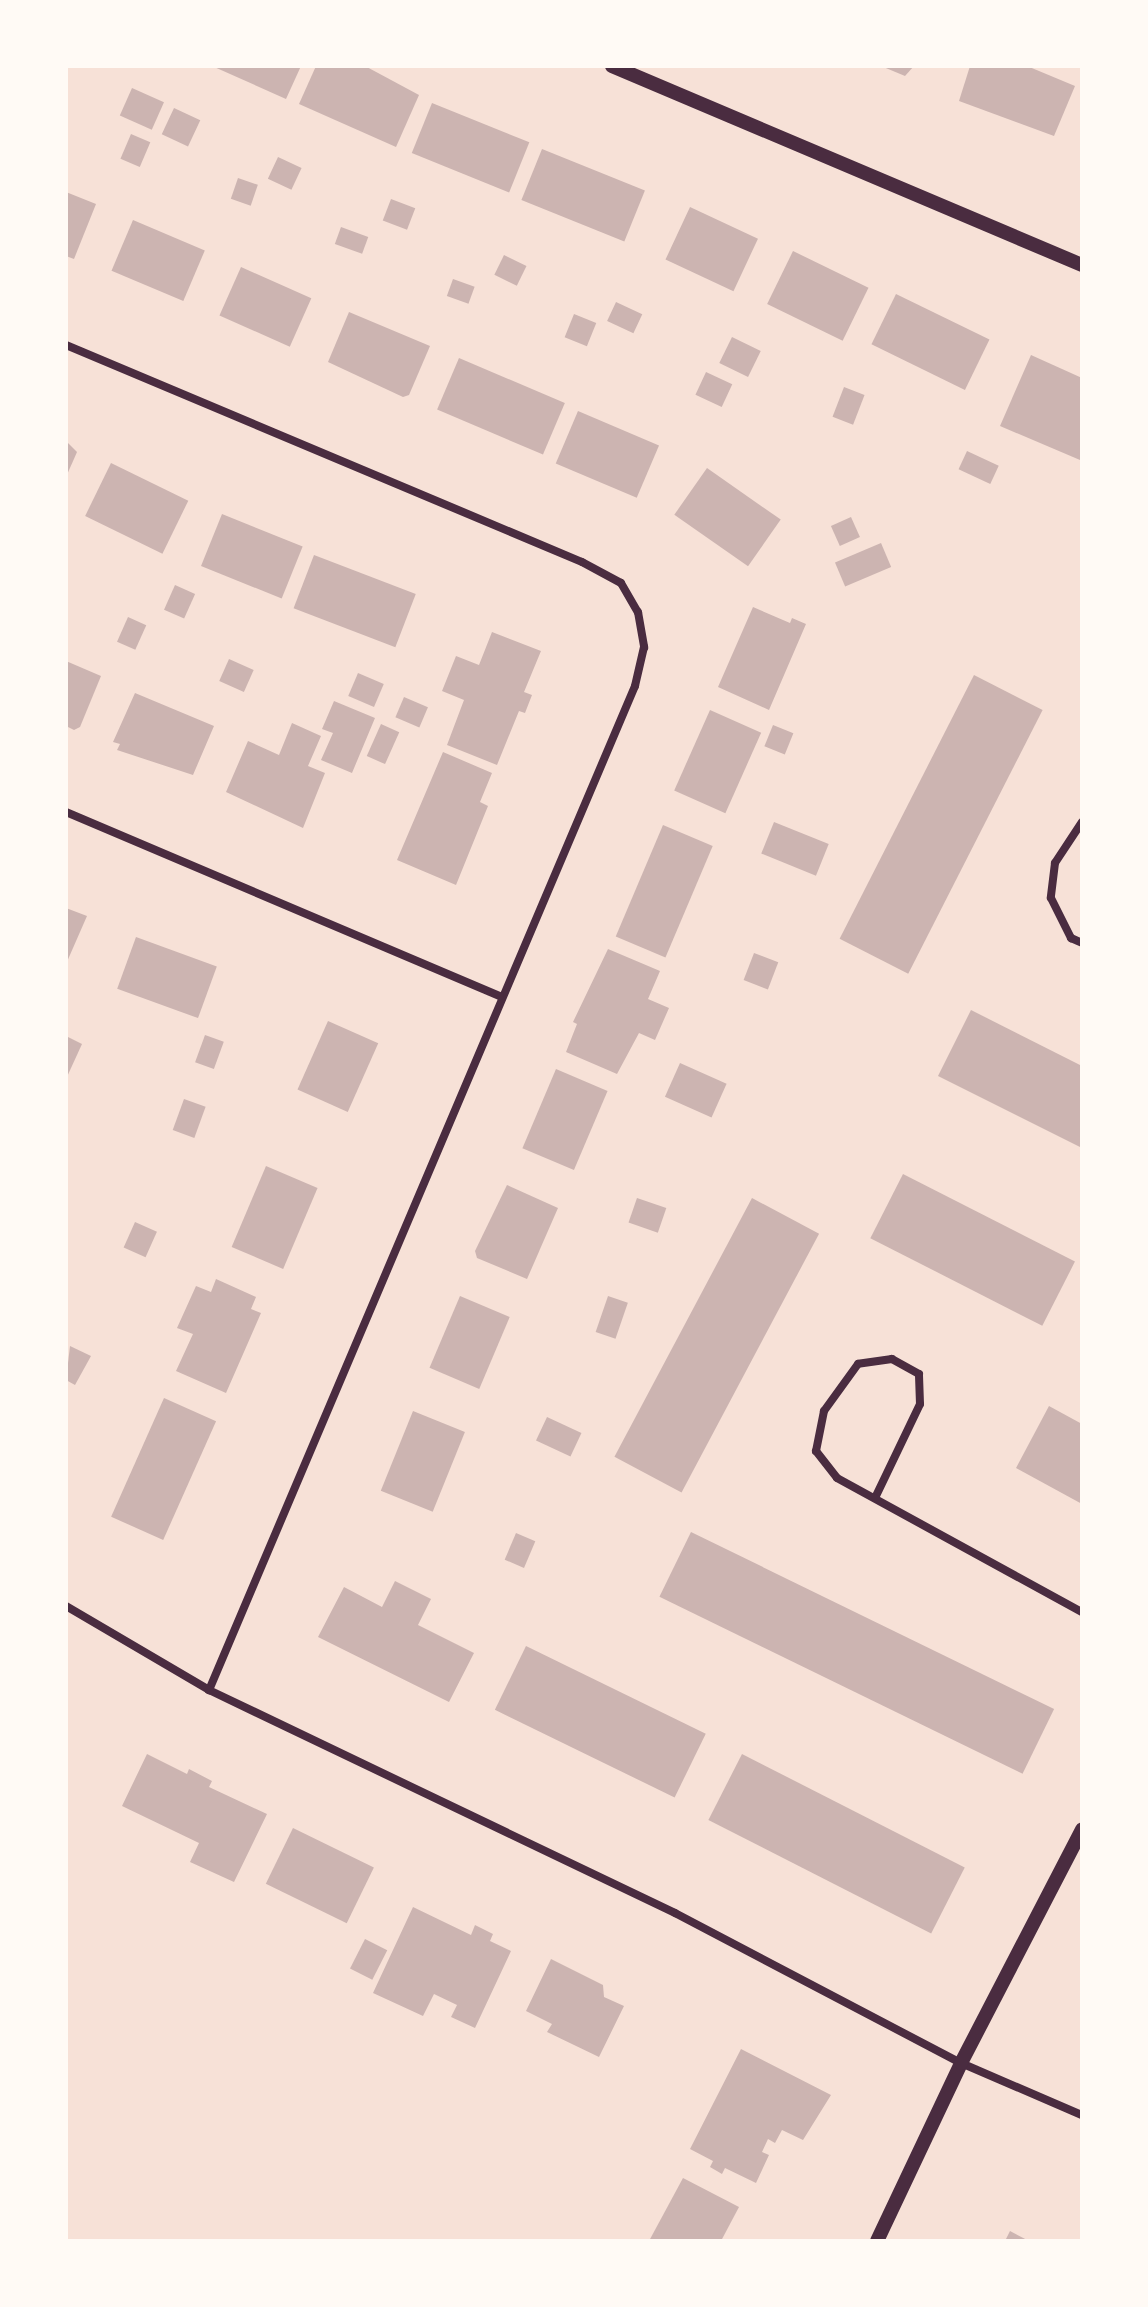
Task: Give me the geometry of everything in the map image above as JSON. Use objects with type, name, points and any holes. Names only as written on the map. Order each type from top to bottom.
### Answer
[{"type":"street","points":[[612,66],[1082,265]]},
{"type":"street","points":[[66,345],[621,583],[638,612],[644,647],[635,686],[500,996],[209,1690]]},
{"type":"street","points":[[66,812],[500,996]]},
{"type":"street","points":[[1082,822],[1055,863],[1051,898],[1071,938],[1082,943]]},
{"type":"street","points":[[875,1498],[920,1404],[919,1374],[892,1359],[858,1364],[824,1411],[816,1451],[837,1478],[1082,1612]]},
{"type":"street","points":[[66,1606],[209,1690],[675,1913],[961,2063],[1082,2115]]},
{"type":"street","points":[[877,2241],[961,2063],[1082,1830]]},
{"type":"building","points":[[212,66],[301,66],[286,99]]},
{"type":"building","points":[[316,66],[365,66],[419,95],[396,147],[299,104]]},
{"type":"building","points":[[881,66],[914,66],[905,76]]},
{"type":"building","points":[[970,66],[1027,66],[1075,86],[1054,136],[959,101]]},
{"type":"building","points":[[132,88],[164,102],[152,130],[120,115]]},
{"type":"building","points":[[432,103],[529,142],[509,192],[412,153]]},
{"type":"building","points":[[174,108],[200,120],[188,147],[162,134]]},
{"type":"building","points":[[131,134],[150,142],[140,167],[120,159]]},
{"type":"building","points":[[542,149],[645,191],[624,242],[521,200]]},
{"type":"building","points":[[278,157],[302,168],[291,190],[268,179]]},
{"type":"building","points":[[238,178],[258,185],[251,206],[231,199]]},
{"type":"building","points":[[66,192],[96,204],[74,259],[66,256]]},
{"type":"building","points":[[391,199],[415,208],[407,230],[383,220]]},
{"type":"building","points":[[690,207],[758,239],[733,291],[665,260]]},
{"type":"building","points":[[133,220],[205,250],[183,301],[112,271]]},
{"type":"building","points":[[341,227],[368,237],[362,254],[335,244]]},
{"type":"building","points":[[793,251],[868,288],[843,341],[767,304]]},
{"type":"building","points":[[504,255],[526,266],[517,286],[494,275]]},
{"type":"building","points":[[241,267],[311,298],[290,347],[219,315]]},
{"type":"building","points":[[453,279],[475,287],[468,304],[447,296]]},
{"type":"building","points":[[896,294],[989,340],[965,390],[871,344]]},
{"type":"building","points":[[616,302],[642,314],[633,333],[607,321]]},
{"type":"building","points":[[349,312],[430,346],[409,395],[403,397],[328,362]]},
{"type":"building","points":[[574,314],[596,323],[587,346],[565,337]]},
{"type":"building","points":[[732,337],[761,351],[748,377],[719,363]]},
{"type":"building","points":[[1031,355],[1082,378],[1080,460],[1000,426]]},
{"type":"building","points":[[459,358],[565,403],[543,454],[437,410]]},
{"type":"building","points":[[706,372],[732,384],[722,407],[695,395]]},
{"type":"building","points":[[844,387],[865,395],[853,425],[833,417]]},
{"type":"building","points":[[578,411],[659,445],[637,498],[556,463]]},
{"type":"building","points":[[66,441],[77,452],[66,477]]},
{"type":"building","points":[[967,451],[999,466],[990,484],[959,469]]},
{"type":"building","points":[[111,463],[188,501],[162,554],[85,516]]},
{"type":"building","points":[[707,468],[781,520],[748,566],[674,515]]},
{"type":"building","points":[[222,514],[303,547],[282,599],[201,566]]},
{"type":"building","points":[[851,517],[860,537],[840,546],[831,526]]},
{"type":"building","points":[[881,543],[891,567],[845,586],[835,563]]},
{"type":"building","points":[[314,555],[416,594],[395,647],[294,608]]},
{"type":"building","points":[[175,585],[195,594],[184,619],[164,610]]},
{"type":"building","points":[[753,607],[790,623],[792,618],[806,624],[769,710],[718,687]]},
{"type":"building","points":[[128,617],[146,625],[135,650],[117,642]]},
{"type":"building","points":[[492,632],[541,651],[524,692],[532,695],[525,713],[519,711],[497,765],[447,745],[464,700],[442,691],[456,656],[479,665]]},
{"type":"building","points":[[229,659],[254,670],[244,692],[219,681]]},
{"type":"building","points":[[66,661],[101,676],[80,727],[74,730],[66,726]]},
{"type":"building","points":[[358,673],[384,684],[374,707],[348,696]]},
{"type":"building","points":[[974,675],[1043,710],[908,974],[840,939]]},
{"type":"building","points":[[135,693],[214,726],[193,775],[117,750],[120,744],[113,742]]},
{"type":"building","points":[[404,697],[428,707],[419,727],[395,717]]},
{"type":"building","points":[[334,701],[375,718],[352,773],[321,760],[333,733],[322,729]]},
{"type":"building","points":[[710,710],[761,733],[725,813],[674,790]]},
{"type":"building","points":[[292,723],[321,736],[308,766],[325,773],[303,828],[226,792],[248,741],[279,755]]},
{"type":"building","points":[[381,724],[399,732],[385,764],[367,756]]},
{"type":"building","points":[[773,725],[793,733],[785,755],[764,746]]},
{"type":"building","points":[[443,752],[492,773],[480,802],[488,806],[456,885],[397,860]]},
{"type":"building","points":[[774,822],[829,844],[816,876],[761,854]]},
{"type":"building","points":[[663,825],[713,846],[665,957],[616,936]]},
{"type":"building","points":[[66,908],[87,916],[66,964]]},
{"type":"building","points":[[136,937],[217,966],[198,1018],[117,989]]},
{"type":"building","points":[[608,949],[660,971],[648,999],[669,1008],[655,1040],[639,1033],[617,1074],[566,1052],[577,1024],[573,1022]]},
{"type":"building","points":[[754,953],[778,962],[768,989],[744,980]]},
{"type":"building","points":[[971,1010],[1082,1066],[1082,1148],[938,1076]]},
{"type":"building","points":[[328,1021],[378,1043],[348,1112],[297,1090]]},
{"type":"building","points":[[205,1035],[224,1042],[214,1069],[195,1062]]},
{"type":"building","points":[[66,1036],[82,1044],[66,1079]]},
{"type":"building","points":[[680,1063],[727,1084],[712,1118],[665,1097]]},
{"type":"building","points":[[556,1069],[608,1091],[574,1170],[522,1148]]},
{"type":"building","points":[[184,1099],[206,1107],[194,1138],[173,1130]]},
{"type":"building","points":[[266,1166],[318,1188],[283,1269],[232,1247]]},
{"type":"building","points":[[903,1174],[1075,1262],[1042,1326],[870,1238]]},
{"type":"building","points":[[507,1185],[558,1208],[527,1279],[477,1258],[475,1251]]},
{"type":"building","points":[[637,1198],[666,1208],[658,1233],[629,1223]]},
{"type":"building","points":[[752,1198],[819,1234],[682,1492],[614,1457]]},
{"type":"building","points":[[135,1222],[157,1232],[146,1257],[124,1248]]},
{"type":"building","points":[[216,1279],[256,1297],[251,1309],[261,1313],[226,1393],[176,1371],[193,1334],[177,1328],[196,1286],[211,1292]]},
{"type":"building","points":[[460,1296],[510,1317],[479,1389],[430,1368]]},
{"type":"building","points":[[608,1296],[628,1303],[615,1339],[596,1332]]},
{"type":"building","points":[[70,1346],[91,1356],[75,1385],[66,1380]]},
{"type":"building","points":[[164,1398],[216,1421],[163,1540],[111,1517]]},
{"type":"building","points":[[1049,1406],[1082,1424],[1082,1504],[1016,1468]]},
{"type":"building","points":[[413,1411],[465,1432],[433,1512],[381,1491]]},
{"type":"building","points":[[547,1417],[581,1433],[570,1457],[536,1441]]},
{"type":"building","points":[[691,1532],[1054,1709],[1023,1774],[659,1597]]},
{"type":"building","points":[[516,1533],[535,1541],[524,1568],[505,1560]]},
{"type":"building","points":[[395,1581],[431,1599],[418,1625],[474,1653],[449,1702],[318,1637],[344,1587],[382,1607]]},
{"type":"building","points":[[526,1646],[706,1734],[675,1797],[495,1710]]},
{"type":"building","points":[[147,1754],[187,1774],[189,1769],[212,1781],[209,1787],[267,1814],[234,1882],[190,1862],[199,1843],[122,1806]]},
{"type":"building","points":[[742,1754],[965,1867],[931,1933],[708,1820]]},
{"type":"building","points":[[293,1828],[374,1867],[347,1923],[266,1884]]},
{"type":"building","points":[[413,1907],[471,1935],[475,1925],[493,1934],[490,1941],[511,1951],[475,2028],[451,2017],[457,2005],[434,1994],[423,2016],[373,1993]]},
{"type":"building","points":[[365,1939],[387,1950],[372,1980],[350,1968]]},
{"type":"building","points":[[551,1959],[603,1985],[604,1997],[624,2006],[599,2057],[547,2032],[552,2024],[526,2011]]},
{"type":"building","points":[[741,2049],[831,2095],[803,2140],[782,2130],[775,2143],[768,2139],[762,2152],[769,2155],[756,2183],[725,2168],[722,2174],[710,2167],[713,2161],[690,2149]]},
{"type":"building","points":[[683,2178],[739,2207],[721,2241],[649,2241]]},
{"type":"building","points":[[1010,2231],[1029,2241],[1005,2241]]}]
